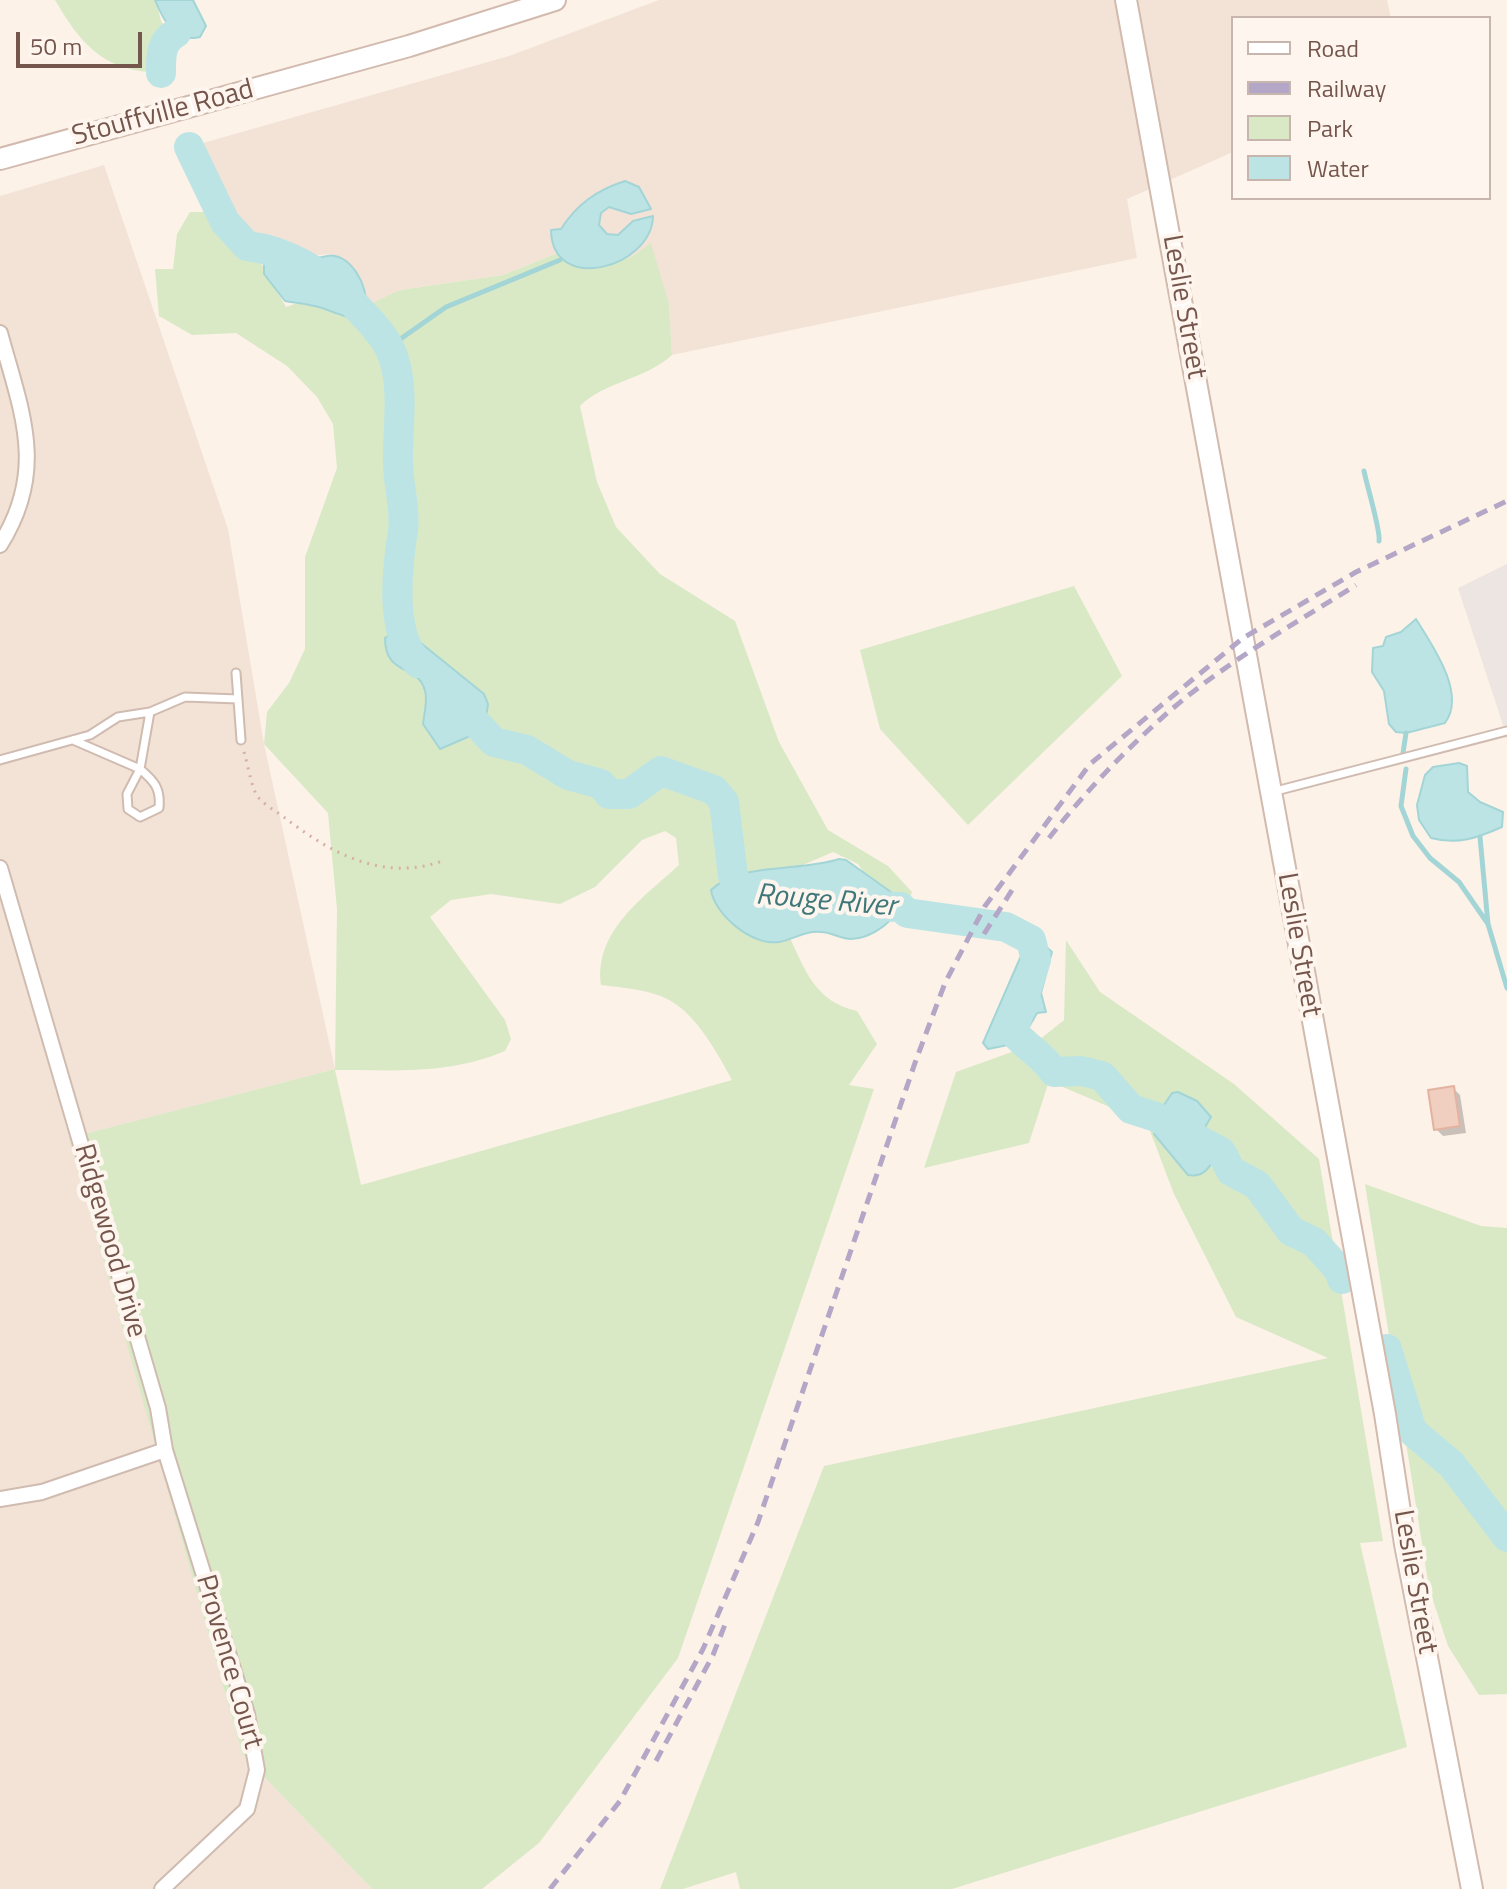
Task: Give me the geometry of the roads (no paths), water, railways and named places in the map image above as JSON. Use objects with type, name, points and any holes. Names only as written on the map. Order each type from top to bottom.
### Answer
[{"type":"street","name":"Stouffville Road","points":[[0,159],[409,46],[555,0]]},
{"type":"street","name":"Leslie Street","points":[[1126,0],[1385,1414],[1405,1544],[1472,1889]]},
{"type":"street","points":[[0,333],[27,434],[29,457],[21,504],[0,545]]},
{"type":"street","name":"Ridgewood Drive","points":[[0,868],[158,1408],[165,1450]]},
{"type":"street","points":[[0,1499],[42,1492],[165,1450]]},
{"type":"street","name":"Provence Court","points":[[162,1889],[247,1809],[257,1770],[247,1714],[165,1450]]},
{"type":"lane","points":[[236,673],[241,740]]},
{"type":"lane","points":[[0,760],[90,735],[118,717],[150,712],[185,697],[238,699]]},
{"type":"lane","points":[[71,740],[140,769],[156,782],[159,808],[140,817],[128,809],[127,794],[140,769],[150,712]]},
{"type":"lane","points":[[1270,792],[1507,731]]},
{"type":"water","points":[[155,0],[193,0],[206,26],[200,37],[184,37],[177,33],[166,22]]},
{"type":"water","points":[[625,181],[639,187],[651,209],[631,214],[609,207],[601,213],[599,225],[607,234],[618,235],[633,221],[653,216],[648,234],[637,249],[621,260],[602,267],[583,268],[567,263],[556,250],[551,230],[561,229],[581,205],[605,189]]},
{"type":"water","points":[[279,242],[309,258],[335,256],[347,262],[363,285],[365,312],[354,318],[285,301],[264,274],[264,246]]},
{"type":"water","points":[[1416,619],[1445,670],[1450,684],[1451,711],[1445,723],[1406,733],[1396,732],[1389,724],[1384,691],[1372,672],[1373,648],[1383,646],[1386,637],[1401,632]]},
{"type":"water","points":[[401,627],[484,694],[488,704],[484,730],[440,749],[423,724],[426,699],[421,682],[396,665],[386,650],[385,638]]},
{"type":"water","points":[[1459,763],[1467,766],[1468,792],[1480,802],[1503,812],[1502,827],[1467,839],[1450,841],[1431,838],[1419,820],[1417,805],[1425,775],[1433,767]]},
{"type":"water","points":[[846,860],[905,902],[875,932],[859,938],[815,932],[779,942],[758,939],[736,927],[727,918],[711,890],[724,881],[754,871]]},
{"type":"water","points":[[1036,938],[1052,952],[1041,993],[1046,1012],[1037,1013],[1018,1046],[1013,1044],[988,1049],[983,1043],[1024,949]]},
{"type":"water","points":[[1178,1092],[1197,1101],[1211,1117],[1205,1127],[1219,1152],[1207,1170],[1199,1174],[1188,1175],[1154,1134],[1156,1117],[1172,1093]]},
{"type":"waterway","name":"Rouge River","points":[[161,73],[164,45],[176,33]]},
{"type":"waterway","name":"Rouge River","points":[[189,147],[225,222],[247,246],[276,252],[318,273],[342,292],[390,349],[398,376],[398,463],[403,514],[397,600],[403,635],[418,663]]},
{"type":"waterway","points":[[389,347],[446,307],[560,260]]},
{"type":"waterway","points":[[1364,471],[1379,541]]},
{"type":"waterway","name":"Rouge River","points":[[457,703],[494,742],[527,750],[568,775],[601,784],[609,794],[629,794],[661,771],[714,790],[724,802],[733,876],[745,899],[757,900]]},
{"type":"waterway","points":[[1403,753],[1406,733]]},
{"type":"waterway","points":[[1406,769],[1401,806],[1413,836],[1430,858],[1459,882],[1488,924]]},
{"type":"waterway","points":[[1480,837],[1488,924],[1507,988]]},
{"type":"waterway","name":"Rouge River","points":[[861,906],[901,907],[907,913],[1006,927],[1031,940],[1036,960],[1013,1031],[1018,1037],[1054,1072],[1081,1071],[1102,1076],[1131,1109],[1156,1117],[1221,1152],[1231,1171],[1257,1185],[1291,1231],[1314,1242],[1339,1270],[1342,1279]]},
{"type":"waterway","name":"Rouge River","points":[[1387,1349],[1412,1431],[1452,1465],[1507,1537]]},
{"type":"railway","points":[[550,1889],[620,1801],[703,1649],[758,1522],[945,983],[985,906],[1090,764],[1243,638],[1356,572],[1507,501]]},
{"type":"railway","points":[[1049,838],[1108,770],[1193,691],[1356,585]]},
{"type":"railway","points":[[984,934],[1014,887]]},
{"type":"railway","points":[[656,1761],[713,1655],[726,1622]]}]
